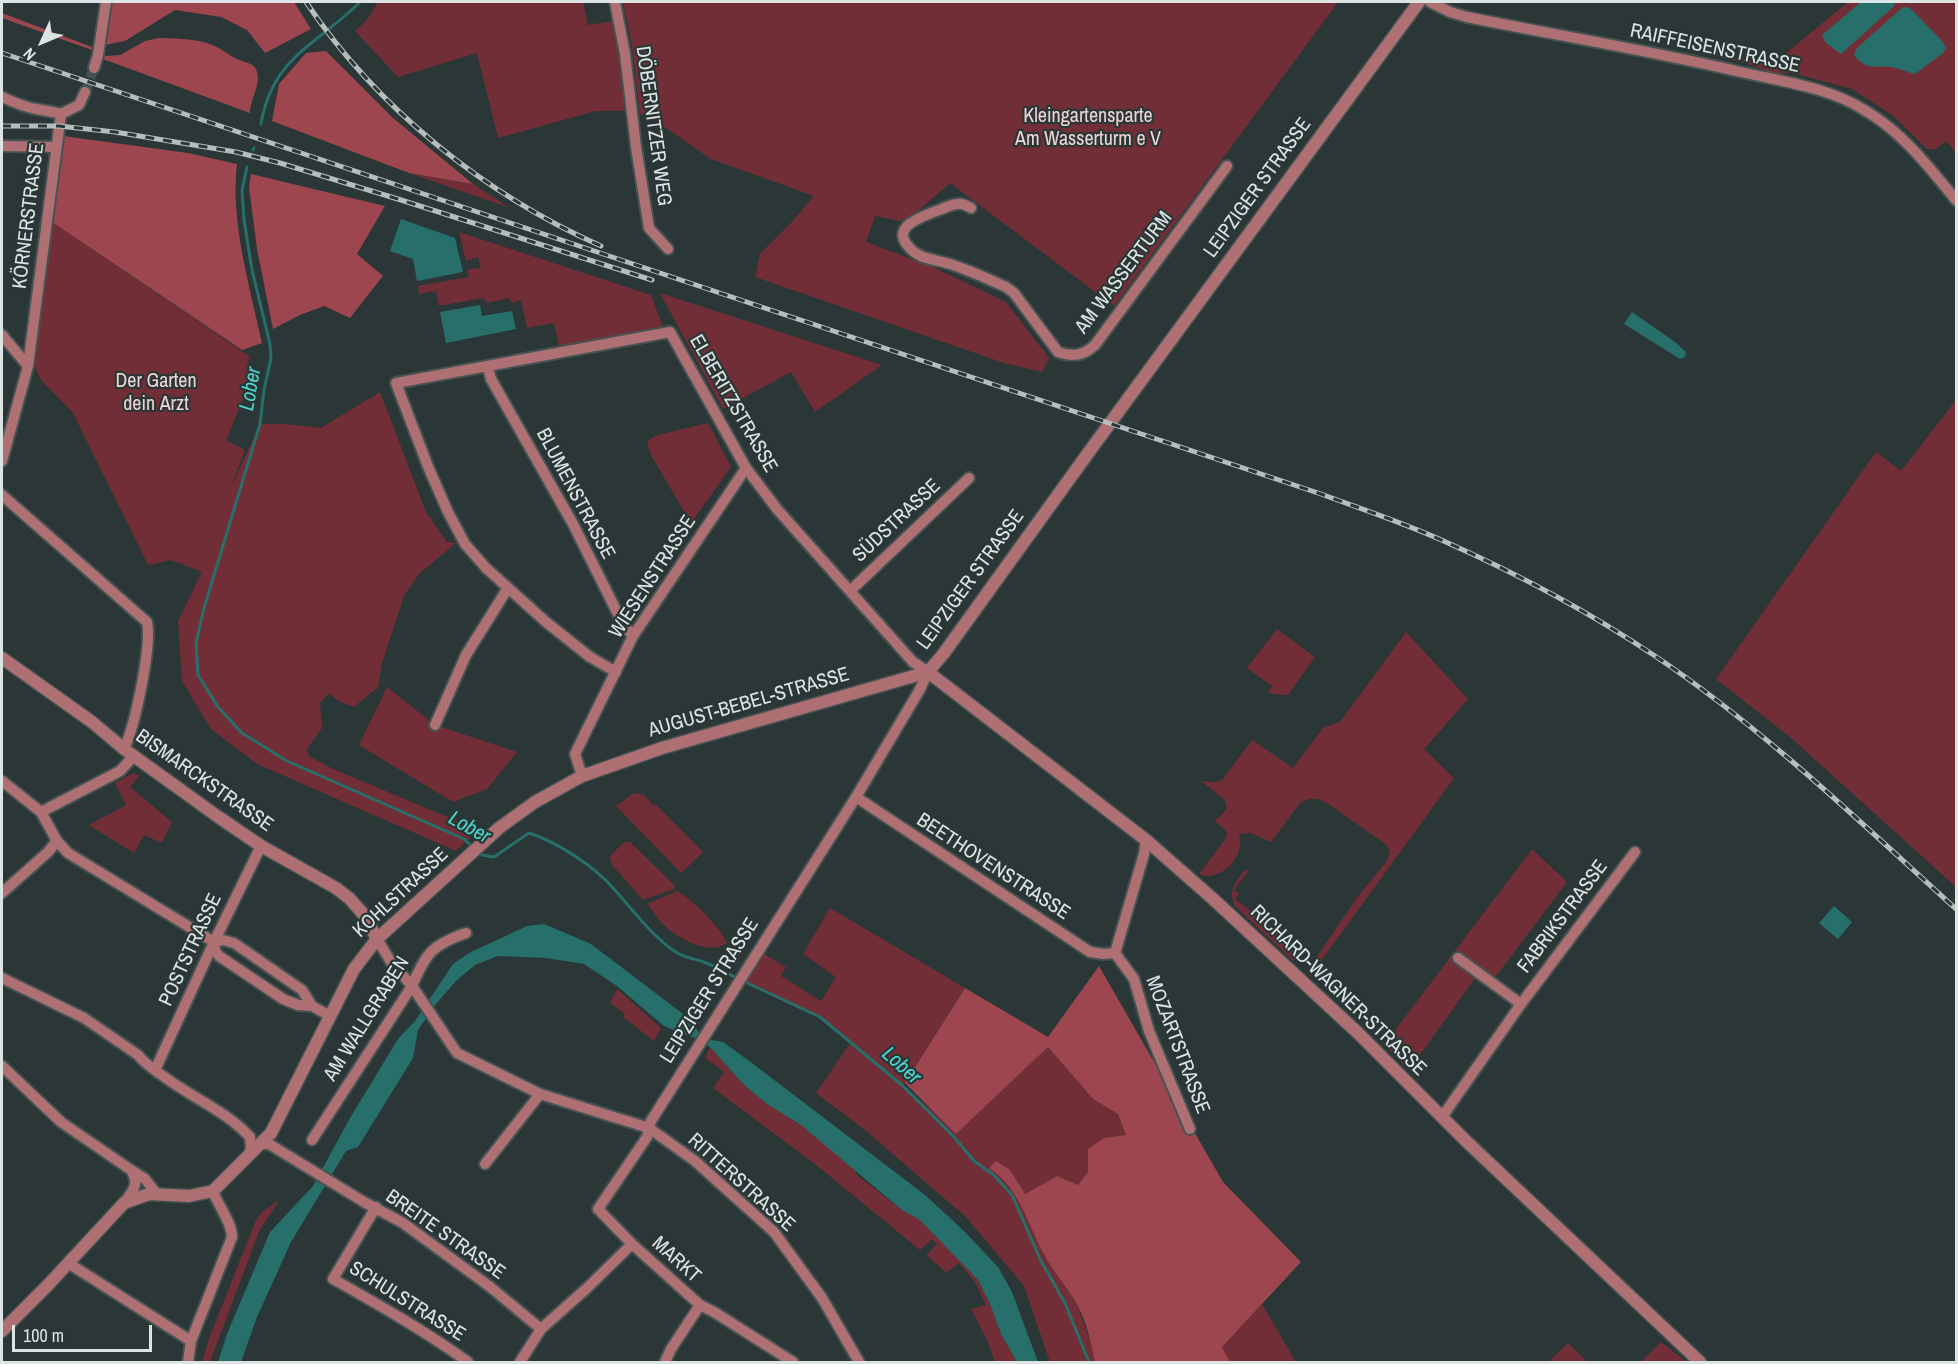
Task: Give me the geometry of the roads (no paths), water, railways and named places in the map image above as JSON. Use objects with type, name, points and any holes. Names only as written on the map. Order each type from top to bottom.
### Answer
[{"type":"street","points":[[94,68],[106,2]]},
{"type":"street","name":"DÖBERNITZER WEG","points":[[615,2],[625,54],[636,147],[649,228],[668,249]]},
{"type":"street","name":"LEIPZIGER STRASSE","points":[[598,1209],[648,1137],[651,1121],[856,798],[928,672],[1419,2]]},
{"type":"street","name":"RAIFFEISENSTRASSE","points":[[1431,2],[1450,12],[1467,17],[1676,57],[1836,95],[1890,126],[1913,149],[1956,200]]},
{"type":"street","points":[[2,97],[21,106],[61,114],[79,105],[86,92]]},
{"type":"street","name":"KÖRNERSTRASSE","points":[[2,461],[28,366],[61,114]]},
{"type":"street","points":[[2,146],[56,147]]},
{"type":"street","name":"AM WASSERTURM","points":[[971,208],[961,203],[913,221],[905,229],[903,236],[906,244],[916,254],[948,263],[1006,287],[1014,293],[1058,352],[1078,355],[1095,345],[1227,166]]},
{"type":"street","name":"ELBERITZSTRASSE","points":[[508,588],[486,568],[465,543],[448,512],[396,383],[670,332],[746,468],[777,509],[913,662],[928,672]]},
{"type":"street","points":[[2,335],[28,366]]},
{"type":"street","name":"BLUMENSTRASSE","points":[[488,367],[491,379],[573,524],[623,624],[633,636]]},
{"type":"street","name":"WIESENSTRASSE","points":[[582,776],[575,754],[633,636],[746,468]]},
{"type":"street","name":"SÜDSTRASSE","points":[[850,591],[969,478]]},
{"type":"street","points":[[2,495],[146,620],[148,626],[129,753],[120,771],[41,812]]},
{"type":"street","points":[[435,725],[466,655],[508,588],[590,657],[616,672]]},
{"type":"street","name":"BISMARCKSTRASSE","points":[[2,658],[92,722],[129,753],[261,846],[323,880],[349,898],[365,916],[377,939]]},
{"type":"street","name":"AUGUST-BEBEL-STRASSE","points":[[582,776],[662,748],[928,672]]},
{"type":"street","name":"RICHARD-WAGNER-STRASSE","points":[[928,672],[1146,840],[1307,985],[1442,1117],[1700,1362]]},
{"type":"street","name":"KOHLSTRASSE","points":[[213,1191],[271,1132],[354,969],[377,939],[499,828],[535,802],[582,776]]},
{"type":"street","points":[[2,781],[41,812],[57,841],[68,853],[214,942],[223,940],[234,943],[302,990],[312,1006]]},
{"type":"street","name":"BEETHOVENSTRASSE","points":[[856,798],[1090,952],[1115,953]]},
{"type":"street","points":[[1115,953],[1146,840]]},
{"type":"street","points":[[2,893],[25,870],[48,852],[57,841]]},
{"type":"street","name":"POSTSTRASSE","points":[[155,1070],[261,846]]},
{"type":"street","name":"FABRIKSTRASSE","points":[[1442,1117],[1521,1004],[1635,852]]},
{"type":"street","name":"AM WALLGRABEN","points":[[312,1140],[412,986],[419,969],[432,950],[440,943],[466,933]]},
{"type":"street","name":"RITTERSTRASSE","points":[[377,939],[457,1053],[540,1094],[649,1128],[695,1161],[774,1232],[822,1298],[859,1362]]},
{"type":"street","points":[[214,942],[215,951],[219,956],[283,999],[298,1005],[312,1006],[330,1016]]},
{"type":"street","name":"MOZARTSTRASSE","points":[[1115,953],[1134,979],[1149,1031],[1190,1129]]},
{"type":"street","name":"FABRIKSTRASSE","points":[[1458,958],[1521,1004]]},
{"type":"street","points":[[2,978],[84,1018],[138,1055],[144,1063],[188,1094],[204,1102],[244,1132],[251,1142],[249,1156]]},
{"type":"street","points":[[2,1066],[61,1122],[145,1179],[157,1194]]},
{"type":"street","points":[[485,1164],[540,1094]]},
{"type":"street","name":"BREITE STRASSE","points":[[261,1144],[269,1144],[432,1243],[541,1329]]},
{"type":"street","points":[[2,1330],[124,1203],[136,1184],[136,1178],[131,1170]]},
{"type":"street","points":[[124,1203],[142,1196],[157,1194],[197,1196],[213,1191],[232,1228],[232,1238],[191,1341],[188,1362]]},
{"type":"street","name":"SCHULSTRASSE","points":[[376,1207],[333,1279],[439,1341],[468,1362]]},
{"type":"street","name":"MARKT","points":[[598,1209],[632,1244],[700,1305],[665,1362]]},
{"type":"street","name":"MARKT","points":[[520,1362],[541,1329],[632,1244]]},
{"type":"street","points":[[68,1263],[191,1341]]},
{"type":"street","points":[[700,1305],[793,1362]]},
{"type":"water","points":[[1861,2],[1896,2],[1841,54],[1826,43],[1822,35]]},
{"type":"water","points":[[1903,7],[1910,8],[1942,41],[1946,48],[1943,53],[1915,74],[1893,68],[1870,66],[1858,60],[1854,55],[1857,48]]},
{"type":"water","points":[[401,219],[455,238],[463,272],[417,281],[413,259],[390,251]]},
{"type":"water","points":[[480,305],[482,316],[512,311],[516,329],[446,343],[440,312]]},
{"type":"water","points":[[1632,312],[1675,342],[1686,352],[1685,357],[1680,359],[1624,324]]},
{"type":"water","points":[[1834,906],[1852,922],[1838,939],[1819,923]]},
{"type":"water","points":[[544,924],[591,944],[691,1020],[699,1033],[711,1040],[723,1042],[925,1195],[998,1267],[1012,1292],[1038,1362],[1017,1362],[1001,1334],[978,1280],[920,1220],[902,1210],[801,1125],[767,1104],[744,1085],[710,1047],[697,1039],[664,1026],[617,986],[584,964],[546,958],[498,956],[475,965],[456,981],[418,1030],[413,1058],[358,1147],[346,1151],[291,1242],[257,1317],[241,1362],[218,1362],[227,1334],[270,1232],[313,1186],[350,1118],[398,1039],[415,1021],[453,964],[469,953],[527,926]]},
{"type":"waterway","name":"Lober","points":[[261,124],[267,101],[286,67],[298,54],[360,2]]},
{"type":"waterway","name":"Lober","points":[[247,167],[242,190],[244,220],[271,358],[260,424],[204,608],[196,643],[198,675],[218,707],[242,733],[287,761],[464,839],[474,848]]},
{"type":"waterway","name":"Lober","points":[[478,852],[494,857],[529,833],[551,842],[596,871],[640,920],[674,951],[737,978]]},
{"type":"waterway","name":"Lober","points":[[743,981],[820,1017],[903,1086],[954,1137],[974,1161],[994,1175],[1012,1195],[1041,1261],[1065,1303],[1089,1362]]},
{"type":"tunnel","points":[[85,92],[94,68]]},
{"type":"railway","points":[[306,2],[334,41],[366,78],[436,144],[475,174],[516,201],[601,246]]},
{"type":"railway","points":[[2,53],[1321,494],[1433,536],[1579,609],[1695,684],[1773,745],[1956,909]]},
{"type":"railway","points":[[2,126],[59,126],[115,132],[236,152],[401,200],[652,280]]},
{"type":"park label","name":"Kleingartensparte Am Wasserturm e V","points":[[1088,128]]},
{"type":"park label","name":"Der Garten dein Arzt","points":[[156,394]]}]
